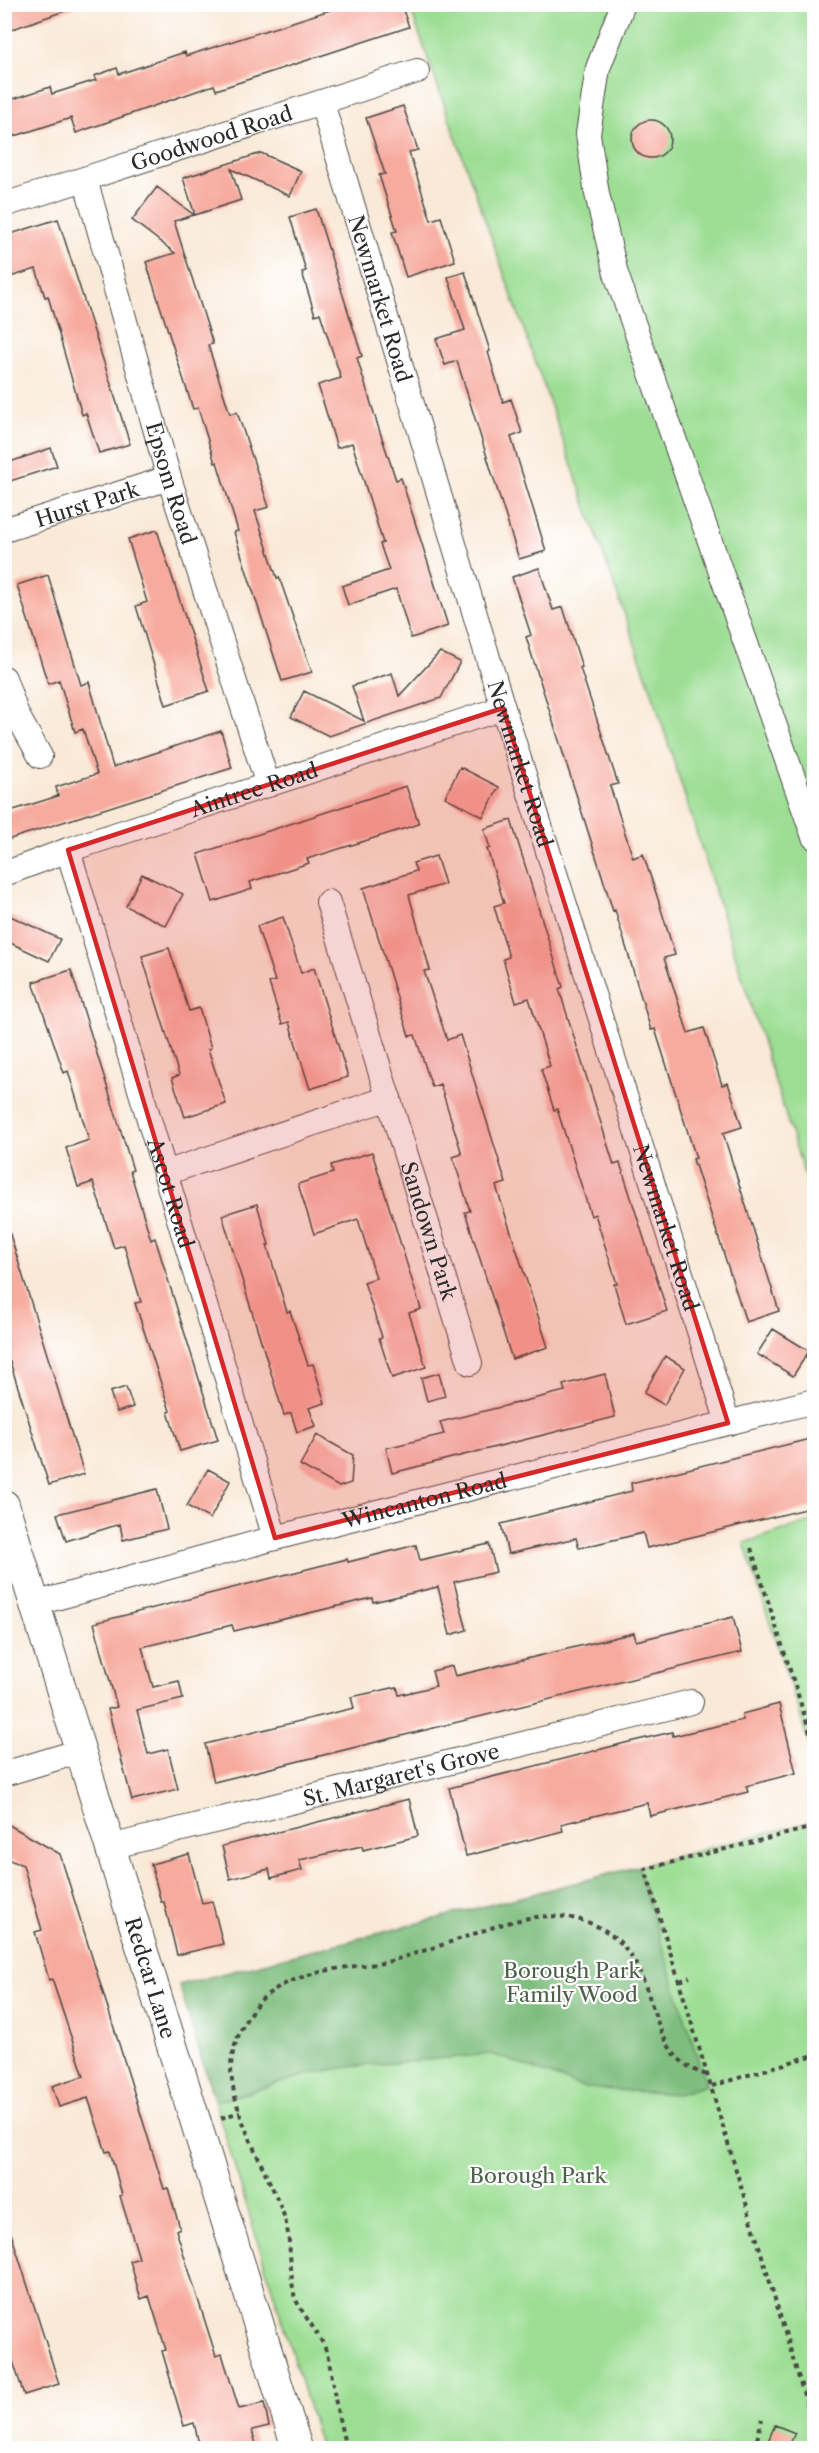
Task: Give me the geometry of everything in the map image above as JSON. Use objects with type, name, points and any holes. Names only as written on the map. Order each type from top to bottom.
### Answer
[{"type":"main road","name":"Redcar Lane","points":[[4,1505],[297,2448]]},
{"type":"street","points":[[623,4],[598,68],[588,134],[597,194],[616,274],[814,837]]},
{"type":"street","name":"Goodwood Road","points":[[4,205],[417,71]]},
{"type":"street","name":"Newmarket Road","points":[[322,103],[503,708],[728,1423]]},
{"type":"street","name":"Epsom Road","points":[[85,179],[169,478],[268,785]]},
{"type":"street","name":"Hurst Park","points":[[4,530],[169,478]]},
{"type":"street","points":[[4,678],[17,715],[40,756]]},
{"type":"street","name":"Aintree Road","points":[[4,874],[68,850],[503,708]]},
{"type":"street","name":"Ascot Road","points":[[68,850],[275,1538]]},
{"type":"street","name":"Sandown Park","points":[[328,902],[470,1363]]},
{"type":"street","points":[[165,1173],[389,1098]]},
{"type":"street","name":"Wincanton Road","points":[[34,1604],[275,1538],[814,1401]]},
{"type":"street","name":"St. Margaret's Grove","points":[[110,1847],[691,1702]]},
{"type":"street","points":[[4,1774],[80,1751]]},
{"type":"path","points":[[751,1548],[814,1745]]},
{"type":"path","points":[[814,1827],[645,1869],[812,2411],[814,2428]]},
{"type":"path","points":[[346,2448],[325,2350],[318,2332],[296,2300],[284,2216],[240,2112],[233,2084],[232,2063],[238,2039],[252,2010],[260,2001],[272,1991],[297,1980],[346,1967],[390,1962],[521,1918],[574,1918],[605,1932],[628,1951],[644,1980],[660,2032],[669,2049],[687,2064],[708,2075]]},
{"type":"path","points":[[680,1981],[690,1977]]},
{"type":"path","points":[[712,2086],[814,2055]]},
{"type":"path","points":[[755,2448],[762,2419]]},
{"type":"highlighted area","points":[[503,708],[728,1423],[275,1538],[68,850]]},
{"type":"green space","points":[[409,5],[814,5],[814,1205],[651,689]]},
{"type":"green space","points":[[814,1520],[814,1759],[744,1543]]},
{"type":"green space","name":"Borough Park","points":[[814,1821],[814,2448],[321,2448],[179,1985]]},
{"type":"green space","name":"Borough Park Family Wood","points":[[638,1867],[706,2085],[678,2094],[585,2088],[492,2054],[348,2067],[310,2074],[215,2102],[179,1985]]},
{"type":"building","points":[[4,4],[75,4],[76,7],[4,32]]},
{"type":"building","points":[[349,4],[401,4],[409,27],[216,90],[214,85],[76,133],[71,118],[9,138],[4,125],[4,102],[50,87],[52,94],[96,80],[94,76],[117,68],[119,74],[185,52],[186,56]]},
{"type":"building","points":[[403,106],[418,150],[409,152],[431,220],[441,217],[455,261],[406,277],[392,232],[397,231],[379,175],[385,174],[366,118]]},
{"type":"building","points":[[651,120],[664,126],[670,139],[664,152],[651,158],[638,152],[632,139],[638,126]]},
{"type":"building","points":[[261,153],[301,171],[290,196],[231,169],[241,200],[195,215],[183,178]]},
{"type":"building","points":[[157,187],[194,215],[174,221],[213,344],[208,345],[230,414],[237,412],[269,507],[255,511],[312,672],[282,681],[234,532],[238,531],[217,462],[215,463],[198,408],[193,409],[146,262],[175,253],[132,220]]},
{"type":"building","points":[[316,209],[362,356],[357,358],[378,426],[396,480],[401,478],[448,626],[411,638],[396,589],[348,605],[342,586],[389,570],[352,443],[337,448],[318,385],[341,378],[320,313],[315,315],[302,272],[306,271],[290,217]]},
{"type":"building","points":[[58,219],[130,444],[99,453],[86,413],[82,415],[48,296],[45,297],[36,269],[4,279],[4,236]]},
{"type":"building","points":[[465,272],[490,351],[488,352],[503,402],[511,399],[522,433],[511,437],[546,551],[519,559],[457,361],[445,365],[436,339],[465,330],[448,277]]},
{"type":"building","points":[[51,448],[57,466],[4,483],[4,464]]},
{"type":"building","points":[[157,530],[209,691],[166,705],[136,606],[147,602],[128,539]]},
{"type":"building","points":[[539,568],[553,610],[563,607],[582,667],[580,668],[618,784],[610,786],[633,858],[643,854],[657,896],[675,955],[664,958],[688,1033],[704,1028],[722,1085],[728,1083],[742,1127],[723,1133],[779,1311],[746,1322],[693,1159],[696,1158],[655,1029],[651,1030],[615,910],[613,911],[526,637],[531,635],[512,577]]},
{"type":"building","points":[[48,575],[81,685],[89,682],[113,767],[221,731],[232,768],[4,841],[4,813],[58,796],[56,787],[97,774],[83,729],[75,732],[59,680],[48,684],[17,585]]},
{"type":"building","points":[[440,652],[460,662],[441,698],[329,736],[291,717],[304,691],[364,721],[352,686],[392,673],[399,696]]},
{"type":"building","points":[[460,767],[499,787],[483,817],[445,797]]},
{"type":"building","points":[[406,786],[419,824],[307,859],[309,863],[250,882],[252,889],[213,902],[198,854]]},
{"type":"building","points":[[511,820],[563,987],[559,989],[614,1165],[620,1163],[667,1311],[626,1324],[614,1284],[617,1284],[595,1214],[591,1216],[557,1109],[554,1110],[541,1069],[550,1066],[529,998],[516,1002],[503,959],[509,957],[494,906],[504,903],[487,849],[490,848],[484,829]]},
{"type":"building","points":[[436,856],[445,884],[409,895],[430,970],[424,971],[447,1040],[460,1035],[506,1183],[496,1186],[548,1347],[512,1359],[465,1212],[470,1211],[453,1157],[462,1154],[440,1084],[432,1087],[415,1035],[409,1036],[363,888],[416,871],[413,863]]},
{"type":"building","points":[[142,874],[183,894],[166,926],[126,906]]},
{"type":"building","points":[[4,913],[60,939],[49,961],[4,940]]},
{"type":"building","points":[[283,917],[301,973],[314,968],[348,1077],[310,1089],[289,1022],[282,1024],[269,983],[275,981],[257,926]]},
{"type":"building","points":[[169,948],[189,1011],[199,1008],[211,1048],[208,1049],[226,1104],[185,1117],[172,1078],[179,1075],[142,956]]},
{"type":"building","points":[[71,970],[133,1170],[130,1171],[151,1240],[155,1238],[218,1440],[180,1451],[168,1412],[170,1411],[135,1303],[141,1302],[124,1245],[114,1248],[93,1182],[78,1187],[66,1148],[89,1140],[68,1071],[64,1073],[33,982]]},
{"type":"building","points":[[372,1152],[421,1309],[409,1313],[426,1367],[392,1378],[379,1338],[382,1337],[364,1282],[376,1278],[358,1219],[314,1234],[298,1184],[333,1173],[331,1165]]},
{"type":"building","points":[[257,1204],[287,1312],[290,1311],[308,1365],[313,1364],[325,1403],[309,1408],[316,1426],[297,1432],[291,1413],[284,1415],[222,1215]]},
{"type":"building","points":[[8,1228],[84,1474],[49,1485],[10,1362],[4,1364],[4,1229]]},
{"type":"building","points":[[773,1329],[809,1351],[793,1376],[757,1354]]},
{"type":"building","points":[[665,1356],[685,1368],[664,1405],[644,1393]]},
{"type":"building","points":[[439,1373],[445,1396],[427,1401],[421,1378]]},
{"type":"building","points":[[605,1374],[615,1417],[392,1473],[386,1448],[444,1434],[440,1422],[565,1391],[563,1385]]},
{"type":"building","points":[[126,1387],[133,1407],[117,1412],[110,1392]]},
{"type":"building","points":[[317,1435],[353,1455],[351,1483],[339,1487],[300,1465]]},
{"type":"building","points":[[814,1438],[814,1507],[647,1548],[643,1533],[579,1548],[576,1538],[508,1554],[501,1524],[632,1491],[631,1483]]},
{"type":"building","points":[[208,1469],[230,1481],[210,1519],[187,1506]]},
{"type":"building","points":[[157,1489],[167,1529],[123,1540],[120,1524],[66,1541],[57,1514]]},
{"type":"building","points":[[489,1544],[496,1572],[454,1582],[467,1630],[450,1635],[438,1587],[373,1602],[372,1598],[234,1631],[232,1625],[142,1647],[153,1687],[179,1681],[183,1699],[137,1710],[148,1754],[168,1749],[178,1789],[132,1800],[108,1709],[117,1707],[94,1623],[347,1559],[348,1562],[416,1545],[420,1560]]},
{"type":"building","points":[[733,1617],[742,1652],[214,1782],[205,1744],[354,1708],[351,1697],[397,1687],[399,1695],[436,1686],[432,1671],[452,1666],[455,1676],[634,1633],[636,1641]]},
{"type":"building","points":[[779,1704],[796,1773],[746,1786],[748,1792],[650,1816],[647,1803],[561,1824],[563,1831],[466,1856],[449,1788],[672,1732],[673,1736],[743,1720],[742,1714]]},
{"type":"building","points":[[409,1799],[418,1836],[363,1850],[362,1846],[299,1860],[302,1870],[271,1878],[269,1869],[230,1879],[222,1846]]},
{"type":"building","points":[[4,1822],[60,1854],[164,2189],[168,2188],[180,2228],[176,2230],[216,2356],[222,2354],[239,2409],[264,2403],[269,2426],[252,2430],[257,2448],[200,2448],[194,2423],[184,2426],[162,2351],[166,2350],[149,2296],[141,2299],[130,2261],[139,2258],[120,2196],[122,2195],[110,2151],[106,2152],[88,2098],[59,2107],[52,2086],[84,2076],[52,1979],[49,1980],[35,1932],[42,1930],[23,1865],[4,1858]]},
{"type":"building","points":[[189,1854],[202,1903],[212,1901],[223,1944],[177,1955],[164,1902],[161,1902],[151,1864]]},
{"type":"building","points":[[8,2224],[59,2384],[24,2395],[4,2334],[4,2225]]},
{"type":"building","points":[[775,2425],[795,2433],[788,2448],[765,2448]]}]
